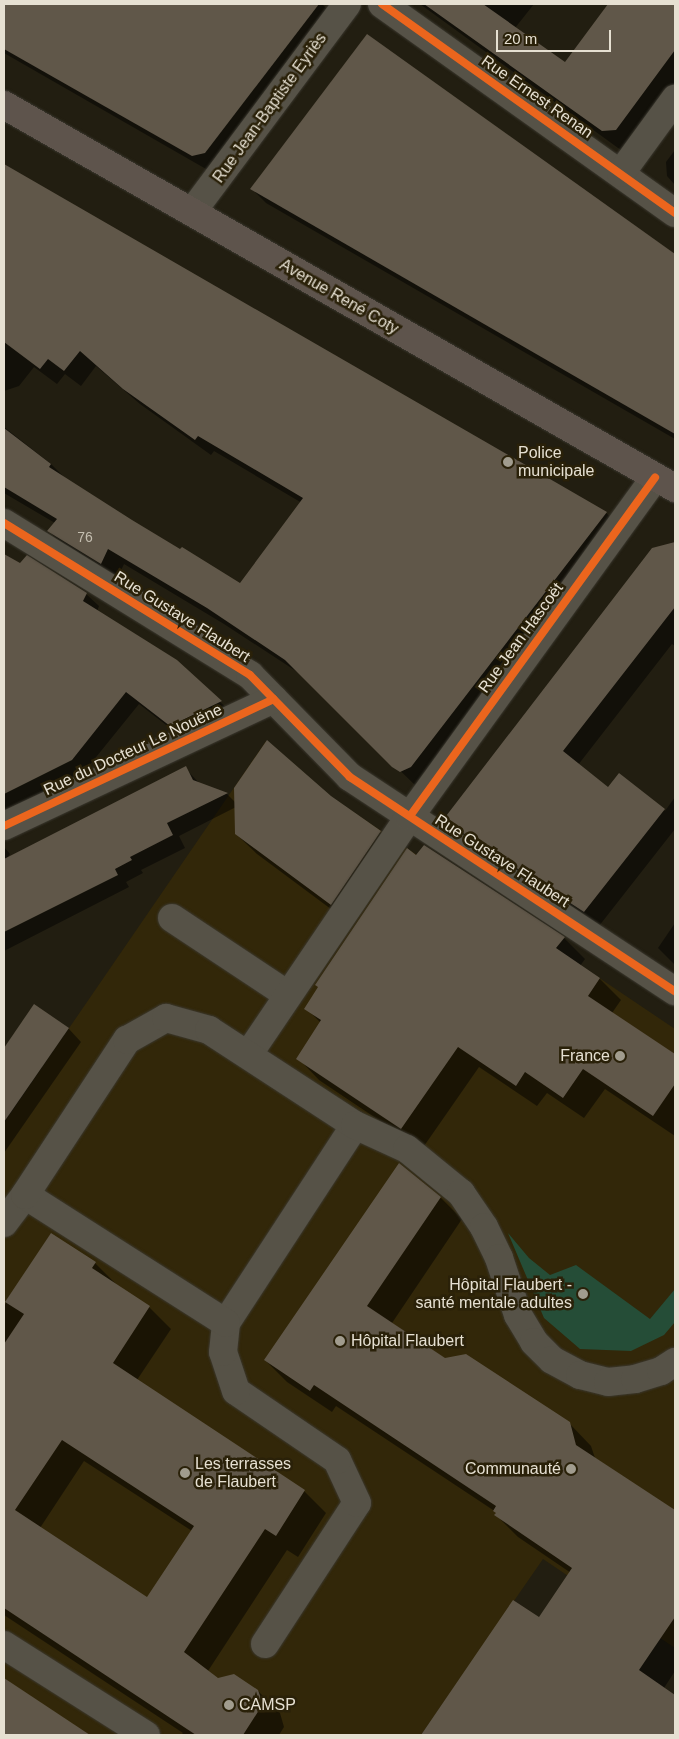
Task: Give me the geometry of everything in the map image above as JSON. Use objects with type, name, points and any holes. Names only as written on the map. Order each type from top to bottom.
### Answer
[{"type":"main road","name":"Avenue René Coty","points":[[4,104],[665,483]]},
{"type":"street","name":"Rue Jean-Baptiste Eyriès","points":[[192,212],[346,4]]},
{"type":"street","name":"Rue Ernest Renan","points":[[382,4],[675,213]]},
{"type":"street","points":[[621,173],[675,99]]},
{"type":"street","name":"Rue Jean Hascoët","points":[[248,1055],[410,816],[665,483]]},
{"type":"street","name":"Rue Gustave Flaubert","points":[[4,523],[250,675],[350,777],[675,991]]},
{"type":"street","name":"Rue du Docteur Le Nouëne","points":[[4,826],[274,699]]},
{"type":"street","points":[[172,918],[288,995]]},
{"type":"street","points":[[4,1223],[25,1195],[126,1040],[166,1018],[208,1030],[355,1125],[407,1149],[461,1193],[484,1227],[499,1258],[518,1315],[534,1342],[552,1360],[580,1375],[608,1382],[644,1377],[661,1371],[675,1362]]},
{"type":"street","points":[[266,1644],[357,1502],[337,1460],[236,1391],[223,1352],[226,1323],[355,1125]]},
{"type":"street","points":[[25,1195],[226,1323]]},
{"type":"street","points":[[4,1645],[146,1735]]},
{"type":"shaded area","name":"Hôpital Flaubert","points":[[266,741],[328,795],[675,1029],[675,1648],[543,1559],[421,1735],[4,1735],[4,1123]]},
{"type":"green space","points":[[508,1233],[529,1258],[550,1275],[576,1265],[650,1319],[675,1289],[675,1322],[664,1335],[631,1351],[580,1349],[544,1318]]},
{"type":"building","points":[[4,4],[319,4],[205,153],[192,156],[4,49]]},
{"type":"building","points":[[424,4],[483,4],[565,62],[608,4],[675,4],[675,50],[616,130],[602,131]]},
{"type":"building","points":[[367,34],[675,254],[675,434],[250,189]]},
{"type":"building","points":[[4,164],[607,512],[411,767],[400,772],[392,767],[285,660],[207,608],[108,549],[101,564],[47,531],[57,519],[4,487],[4,428],[51,464],[49,467],[132,520],[180,549],[182,547],[240,583],[303,498],[198,436],[195,440],[123,389],[80,351],[64,371],[48,359],[40,369],[4,342]]},
{"type":"building","points":[[675,542],[675,607],[563,751],[608,787],[619,773],[665,809],[584,912],[443,820],[652,548]]},
{"type":"building","points":[[4,554],[20,563],[27,555],[87,593],[83,601],[177,660],[222,701],[170,726],[126,692],[72,760],[4,794]]},
{"type":"building","points":[[267,740],[331,796],[381,831],[331,905],[235,834],[234,788]]},
{"type":"building","points":[[186,766],[193,780],[228,793],[167,823],[173,835],[130,857],[132,860],[115,869],[118,875],[4,932],[4,859]]},
{"type":"building","points":[[424,845],[565,937],[556,948],[600,978],[588,996],[675,1054],[675,1084],[653,1116],[583,1069],[563,1098],[525,1072],[516,1086],[458,1047],[401,1129],[296,1059],[321,1020],[304,1009],[318,987],[315,985],[407,848],[416,855]]},
{"type":"building","points":[[34,1004],[69,1028],[4,1122],[4,1048]]},
{"type":"building","points":[[399,1163],[441,1197],[367,1306],[445,1358],[466,1354],[570,1422],[576,1445],[675,1510],[675,1617],[639,1670],[675,1695],[675,1735],[421,1735],[513,1600],[539,1617],[572,1568],[494,1515],[496,1513],[493,1511],[496,1506],[314,1385],[310,1391],[264,1360]]},
{"type":"building","name":"Les terrasses de Flaubert","points":[[51,1233],[96,1262],[92,1268],[150,1306],[113,1363],[305,1490],[276,1536],[265,1529],[184,1652],[218,1678],[234,1674],[258,1690],[263,1704],[243,1735],[196,1735],[4,1608],[4,1344],[24,1314],[5,1302]],"holes":[[[62,1440],[194,1526],[147,1597],[15,1510]]]},
{"type":"building","points":[[4,1678],[90,1735],[4,1735]]},
{"type":"cycle path","points":[[382,4],[675,213]]},
{"type":"cycle path","points":[[410,816],[655,477]]},
{"type":"cycle path","points":[[4,523],[250,675],[350,777],[675,991]]},
{"type":"cycle path","points":[[4,826],[274,699]]},
{"type":"place","name":"Police municipale","points":[[508,462]]},
{"type":"place","name":"France","points":[[620,1056]]},
{"type":"place","name":"Hôpital Flaubert - santé mentale adultes","points":[[583,1294]]},
{"type":"place","name":"Hôpital Flaubert","points":[[340,1341]]},
{"type":"place","name":"Communauté","points":[[571,1469]]},
{"type":"place","name":"Les terrasses de Flaubert","points":[[185,1473]]},
{"type":"place","name":"CAMSP","points":[[229,1705]]}]
